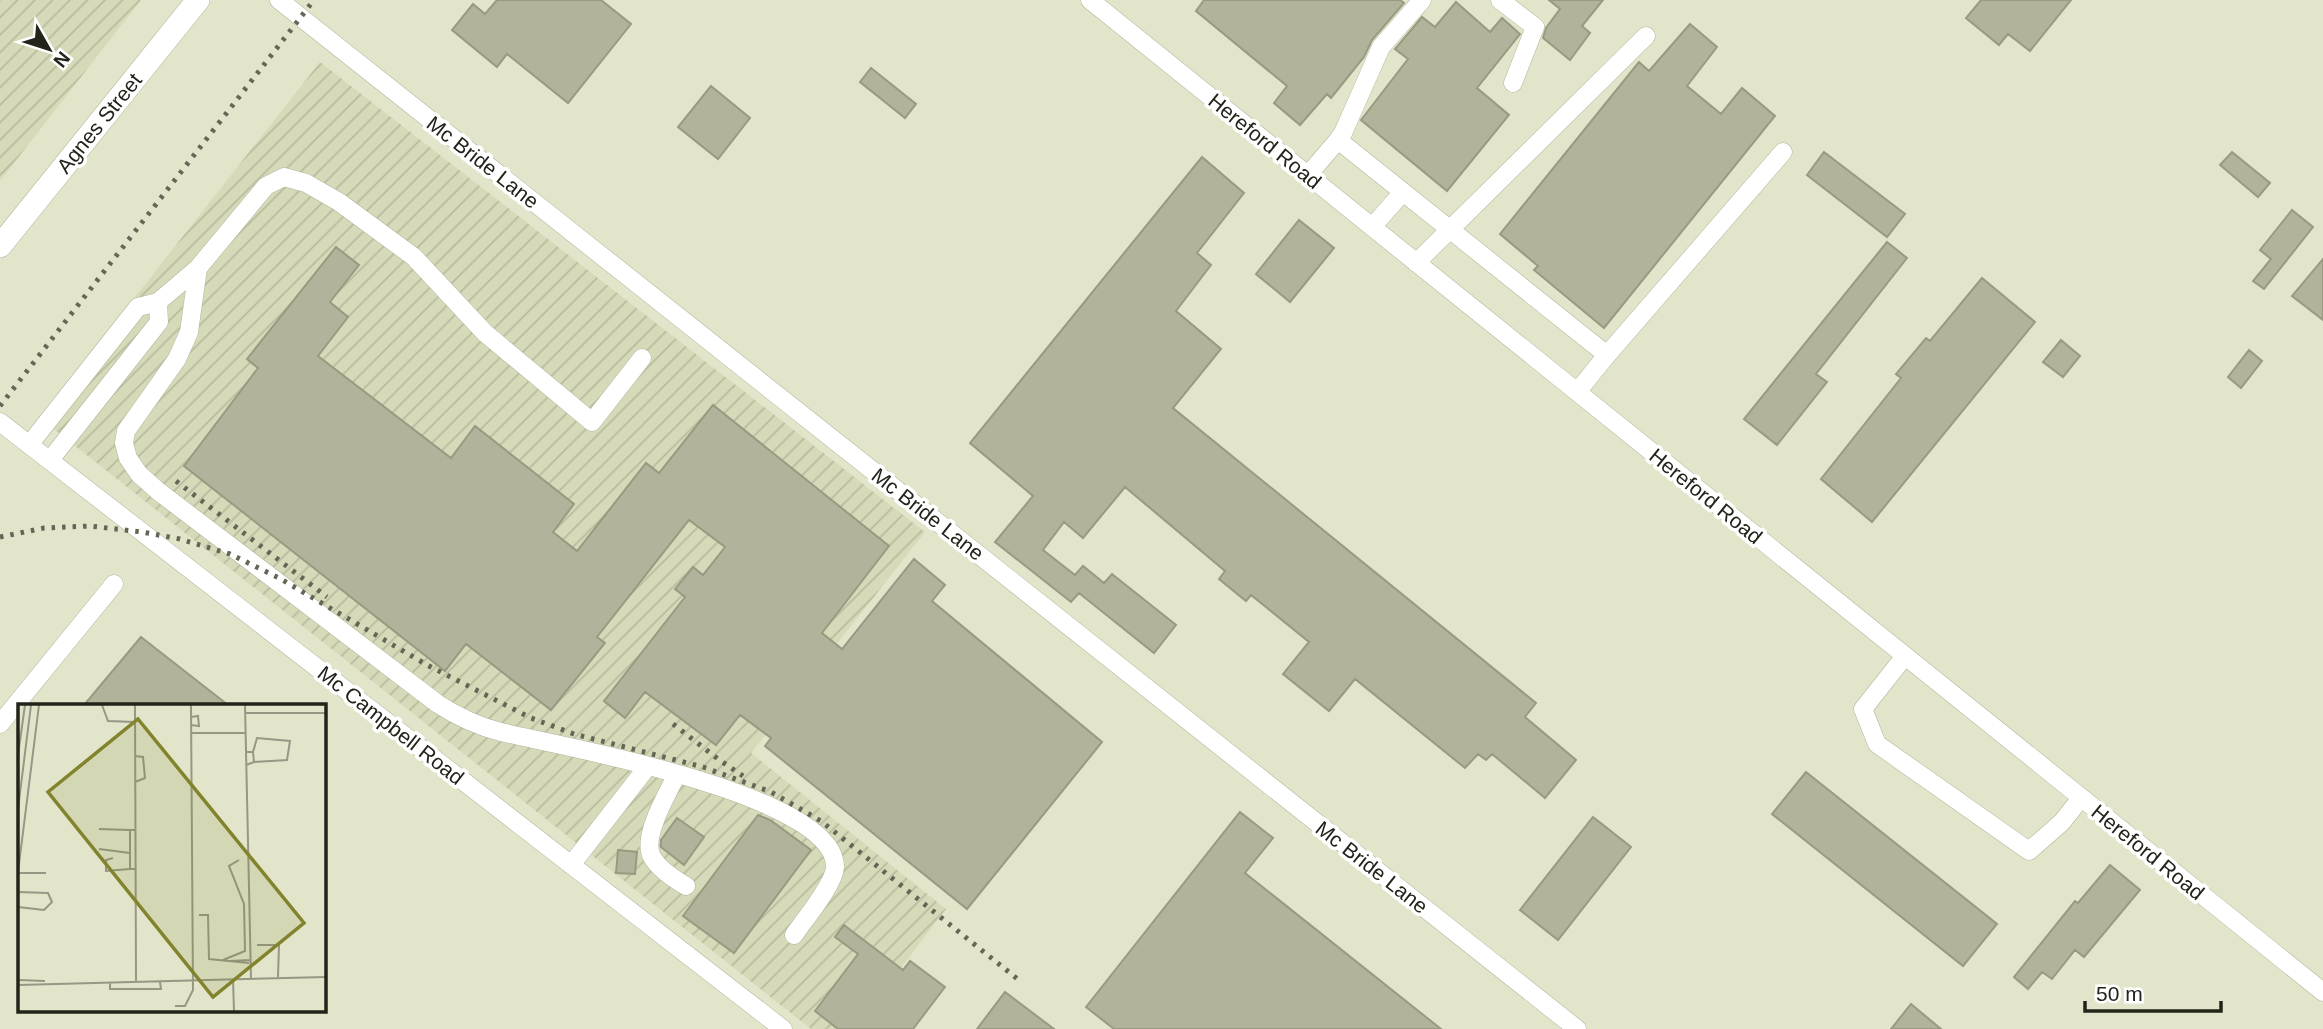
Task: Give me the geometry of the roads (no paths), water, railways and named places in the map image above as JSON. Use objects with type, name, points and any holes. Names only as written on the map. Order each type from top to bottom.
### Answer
[{"type":"main road","name":"Agnes Street","points":[[3,237],[198,0]]},
{"type":"street","name":"Mc Bride Lane","points":[[279,0],[1577,1029]]},
{"type":"street","name":"Hereford Road","points":[[1090,0],[2322,990]]},
{"type":"street","points":[[1307,175],[1343,134],[1381,47],[1422,0]]},
{"type":"street","points":[[1500,0],[1535,27],[1513,83]]},
{"type":"street","points":[[1416,263],[1646,36]]},
{"type":"street","points":[[1338,140],[1607,355]]},
{"type":"street","points":[[1577,392],[1783,152]]},
{"type":"street","points":[[29,444],[138,307],[158,302],[198,268],[266,186],[284,177],[306,183],[339,202],[414,257],[485,332],[592,422],[642,358]]},
{"type":"street","points":[[1372,227],[1403,192]]},
{"type":"street","points":[[198,268],[189,332],[177,359],[126,431],[124,443],[128,458],[139,474],[168,499],[438,704],[467,722],[500,732],[608,755],[736,791],[780,811],[811,830],[829,847],[835,867],[826,890],[794,935]]},
{"type":"street","points":[[50,460],[159,322],[158,302]]},
{"type":"street","name":"Mc Campbell Road","points":[[0,422],[783,1029]]},
{"type":"street","points":[[0,724],[114,584]]},
{"type":"street","points":[[1905,656],[1863,709],[1877,744],[2029,851],[2062,822],[2081,798]]},
{"type":"street","points":[[571,865],[648,766]]},
{"type":"street","points":[[677,775],[656,818],[649,841],[652,857],[671,877],[686,886]]},
{"type":"railway","points":[[0,406],[314,0]]},
{"type":"railway","points":[[176,481],[327,597]]},
{"type":"railway","points":[[0,537],[44,528],[90,526],[180,539],[230,554],[279,578],[427,665],[531,718],[574,734],[703,767],[771,792],[821,821],[1020,981]]},
{"type":"railway","points":[[673,724],[743,776]]}]
